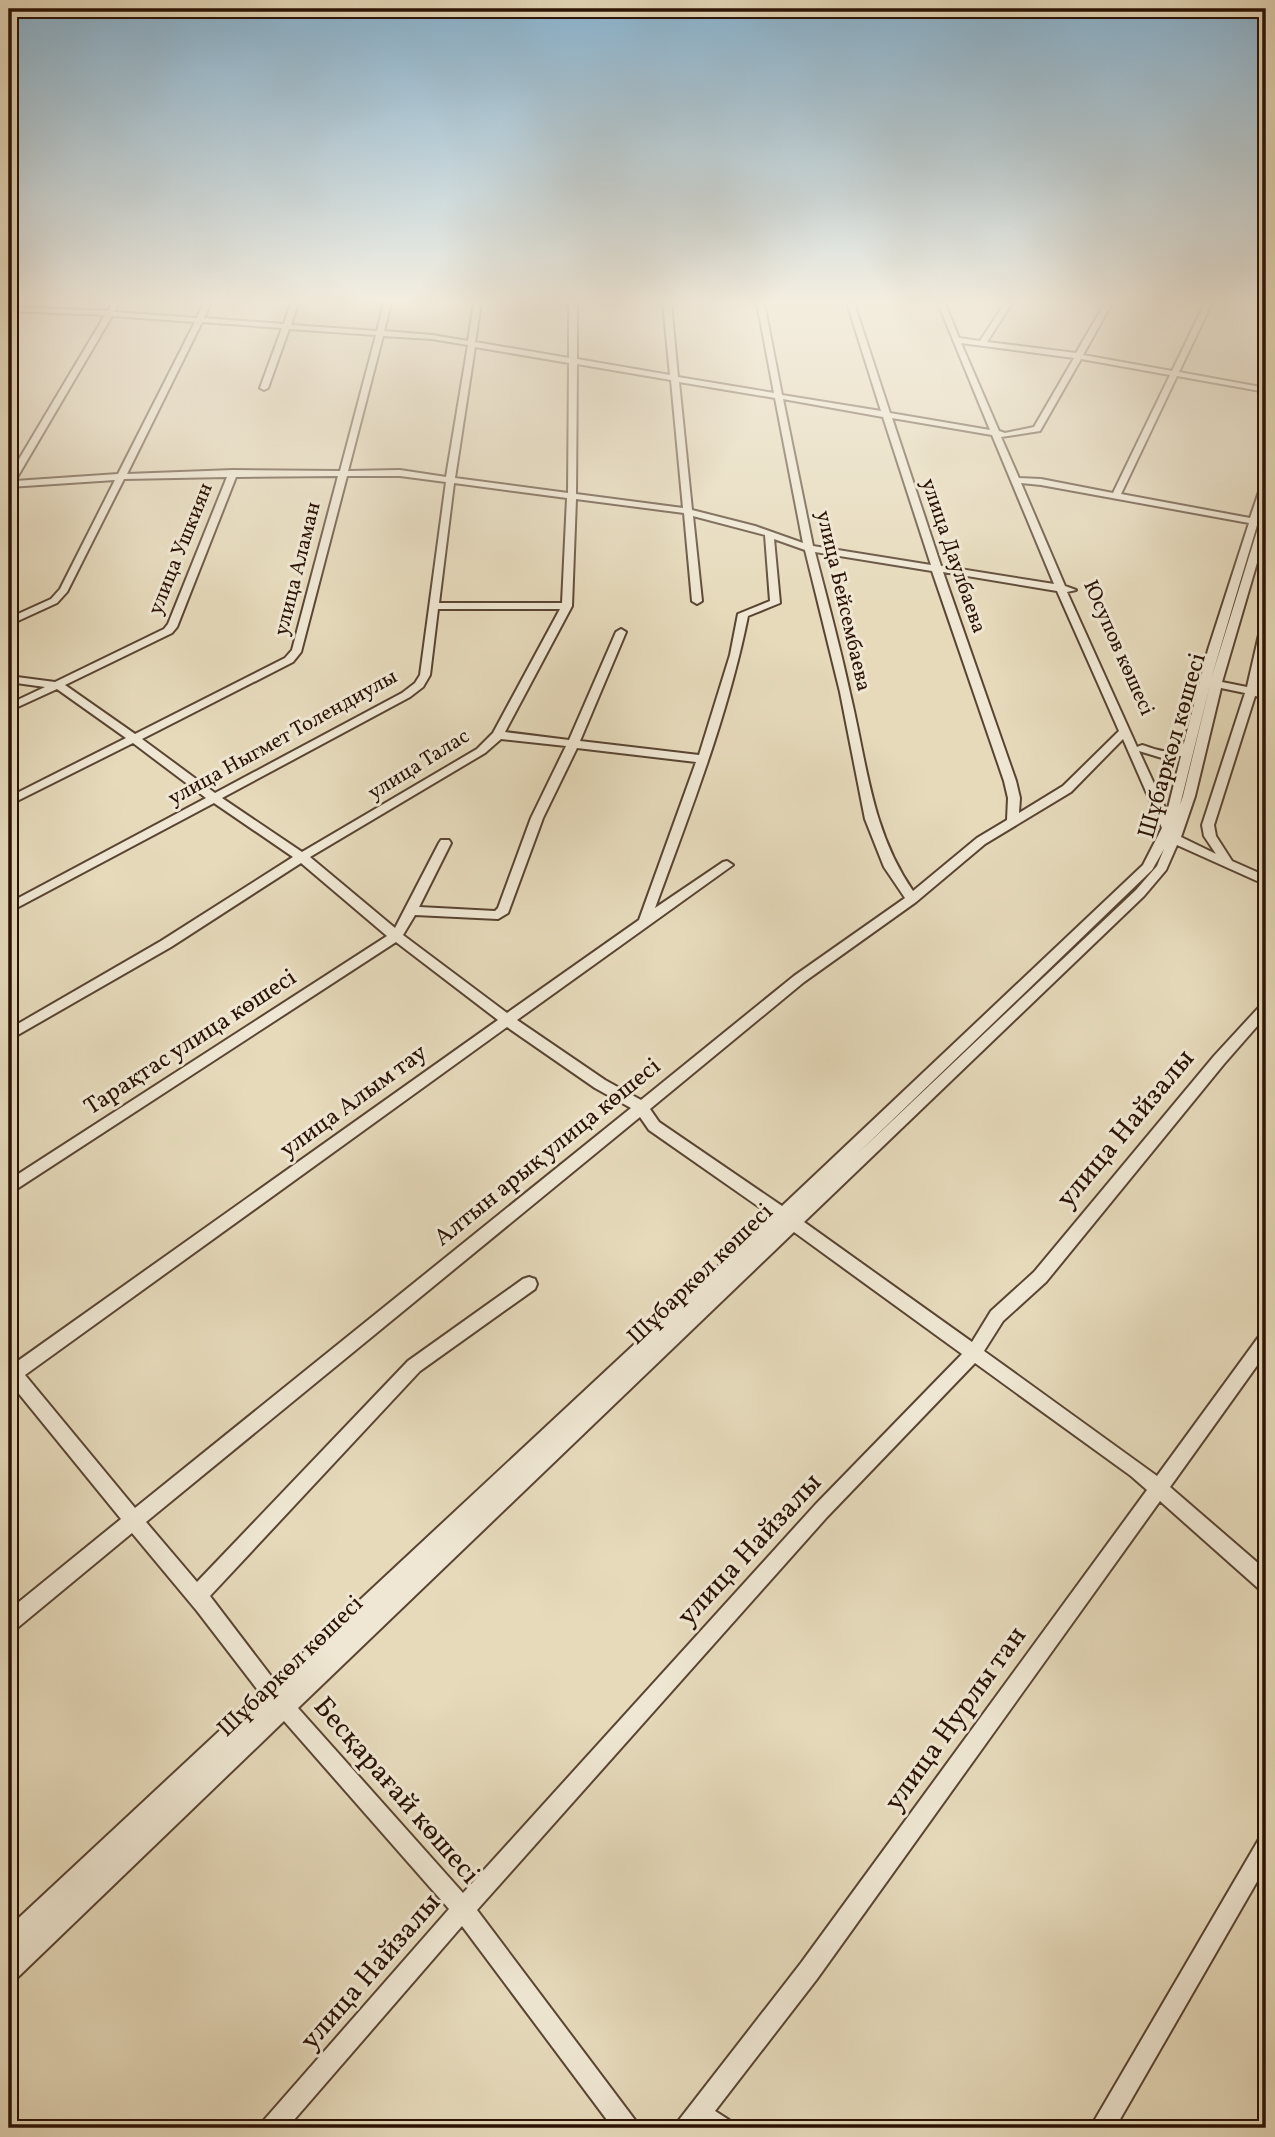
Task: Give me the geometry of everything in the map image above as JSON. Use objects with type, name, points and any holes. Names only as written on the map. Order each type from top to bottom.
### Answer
[{"type":"street","points":[[9,484],[57,403]]},
{"type":"street","points":[[9,622],[54,601],[64,590],[159,403]]},
{"type":"street","name":"улица Аламан","points":[[9,801],[289,660],[297,650],[362,403]]},
{"type":"street","name":"улица Ныгмет Толендиулы","points":[[9,908],[406,695],[419,685],[425,675],[462,403]]},
{"type":"street","name":"улица Талас","points":[[9,1035],[166,944],[302,857],[481,751],[498,735],[567,606],[572,494],[571,403]]},
{"type":"street","points":[[676,403],[697,601]]},
{"type":"street","name":"улица Бейсембаева","points":[[779,403],[808,548],[845,692],[871,819],[890,867],[912,899]]},
{"type":"street","points":[[812,403],[1002,436],[1037,429],[1052,403]]},
{"type":"street","name":"улица Даулбаева","points":[[882,403],[936,570],[1010,781],[1014,799],[1013,821]]},
{"type":"street","name":"Юсупов көшесі","points":[[987,403],[1124,732],[1171,835]]},
{"type":"street","points":[[1116,495],[1160,403]]},
{"type":"street","points":[[400,473],[452,466]]},
{"type":"street","points":[[9,484],[233,472],[400,473],[686,511],[808,548],[1066,590]]},
{"type":"street","name":"улица Ушкиян","points":[[9,708],[167,631],[173,625],[233,472]]},
{"type":"street","points":[[1020,480],[1263,522]]},
{"type":"street","name":"Шұбаркөл көшесі","points":[[9,1970],[279,1700],[787,1218],[1140,893],[1162,867],[1191,741],[1263,522],[1266,483]]},
{"type":"street","points":[[644,922],[703,759],[735,655],[743,614],[775,603],[769,534]]},
{"type":"street","name":"Юсупов көшесі","points":[[1066,590],[1162,794],[1171,835]]},
{"type":"street","points":[[435,606],[567,606]]},
{"type":"street","points":[[1227,863],[1224,853],[1208,834],[1208,825],[1251,691],[1266,626]]},
{"type":"street","points":[[411,911],[490,916],[498,915],[504,910],[537,818],[573,744],[621,632]]},
{"type":"street","points":[[9,679],[58,685],[214,798],[302,857],[396,936],[507,1020],[600,1084],[640,1106],[654,1126],[787,1218],[1137,1470],[1266,1582]]},
{"type":"street","points":[[1211,683],[1266,695]]},
{"type":"street","name":"Шұбаркөл көшесі","points":[[1171,835],[1189,796],[1211,683]]},
{"type":"street","name":"Алтын арық улица көшесі","points":[[9,1622],[799,979],[912,899],[981,841],[1067,789],[1124,732]]},
{"type":"street","points":[[498,735],[703,759]]},
{"type":"street","points":[[1142,748],[1155,754],[1171,756],[1184,751],[1191,741]]},
{"type":"street","points":[[1171,835],[1266,881]]},
{"type":"street","points":[[396,936],[445,843]]},
{"type":"street","name":"улица Алым тау","points":[[10,1373],[727,865]]},
{"type":"street","name":"Тарақтас улица көшесі","points":[[9,1188],[396,936]]},
{"type":"street","name":"улица Найзалы","points":[[272,2128],[463,1909],[821,1511],[974,1354],[997,1316],[1040,1277],[1219,1060],[1266,1008]]},
{"type":"street","points":[[197,1596],[414,1366],[529,1284]]},
{"type":"street","name":"улица Нурлы тан","points":[[693,2121],[809,1971],[1266,1340]]},
{"type":"street","name":"Бесқарағай көшесі","points":[[10,1373],[197,1596],[279,1700],[463,1909],[627,2128]]},
{"type":"street","name":"Шұбаркөл көшесі","points":[[9,1942],[279,1700]]},
{"type":"street","points":[[1102,2128],[1266,1846]]},
{"type":"street","points":[[693,2121],[720,2128]]}]
